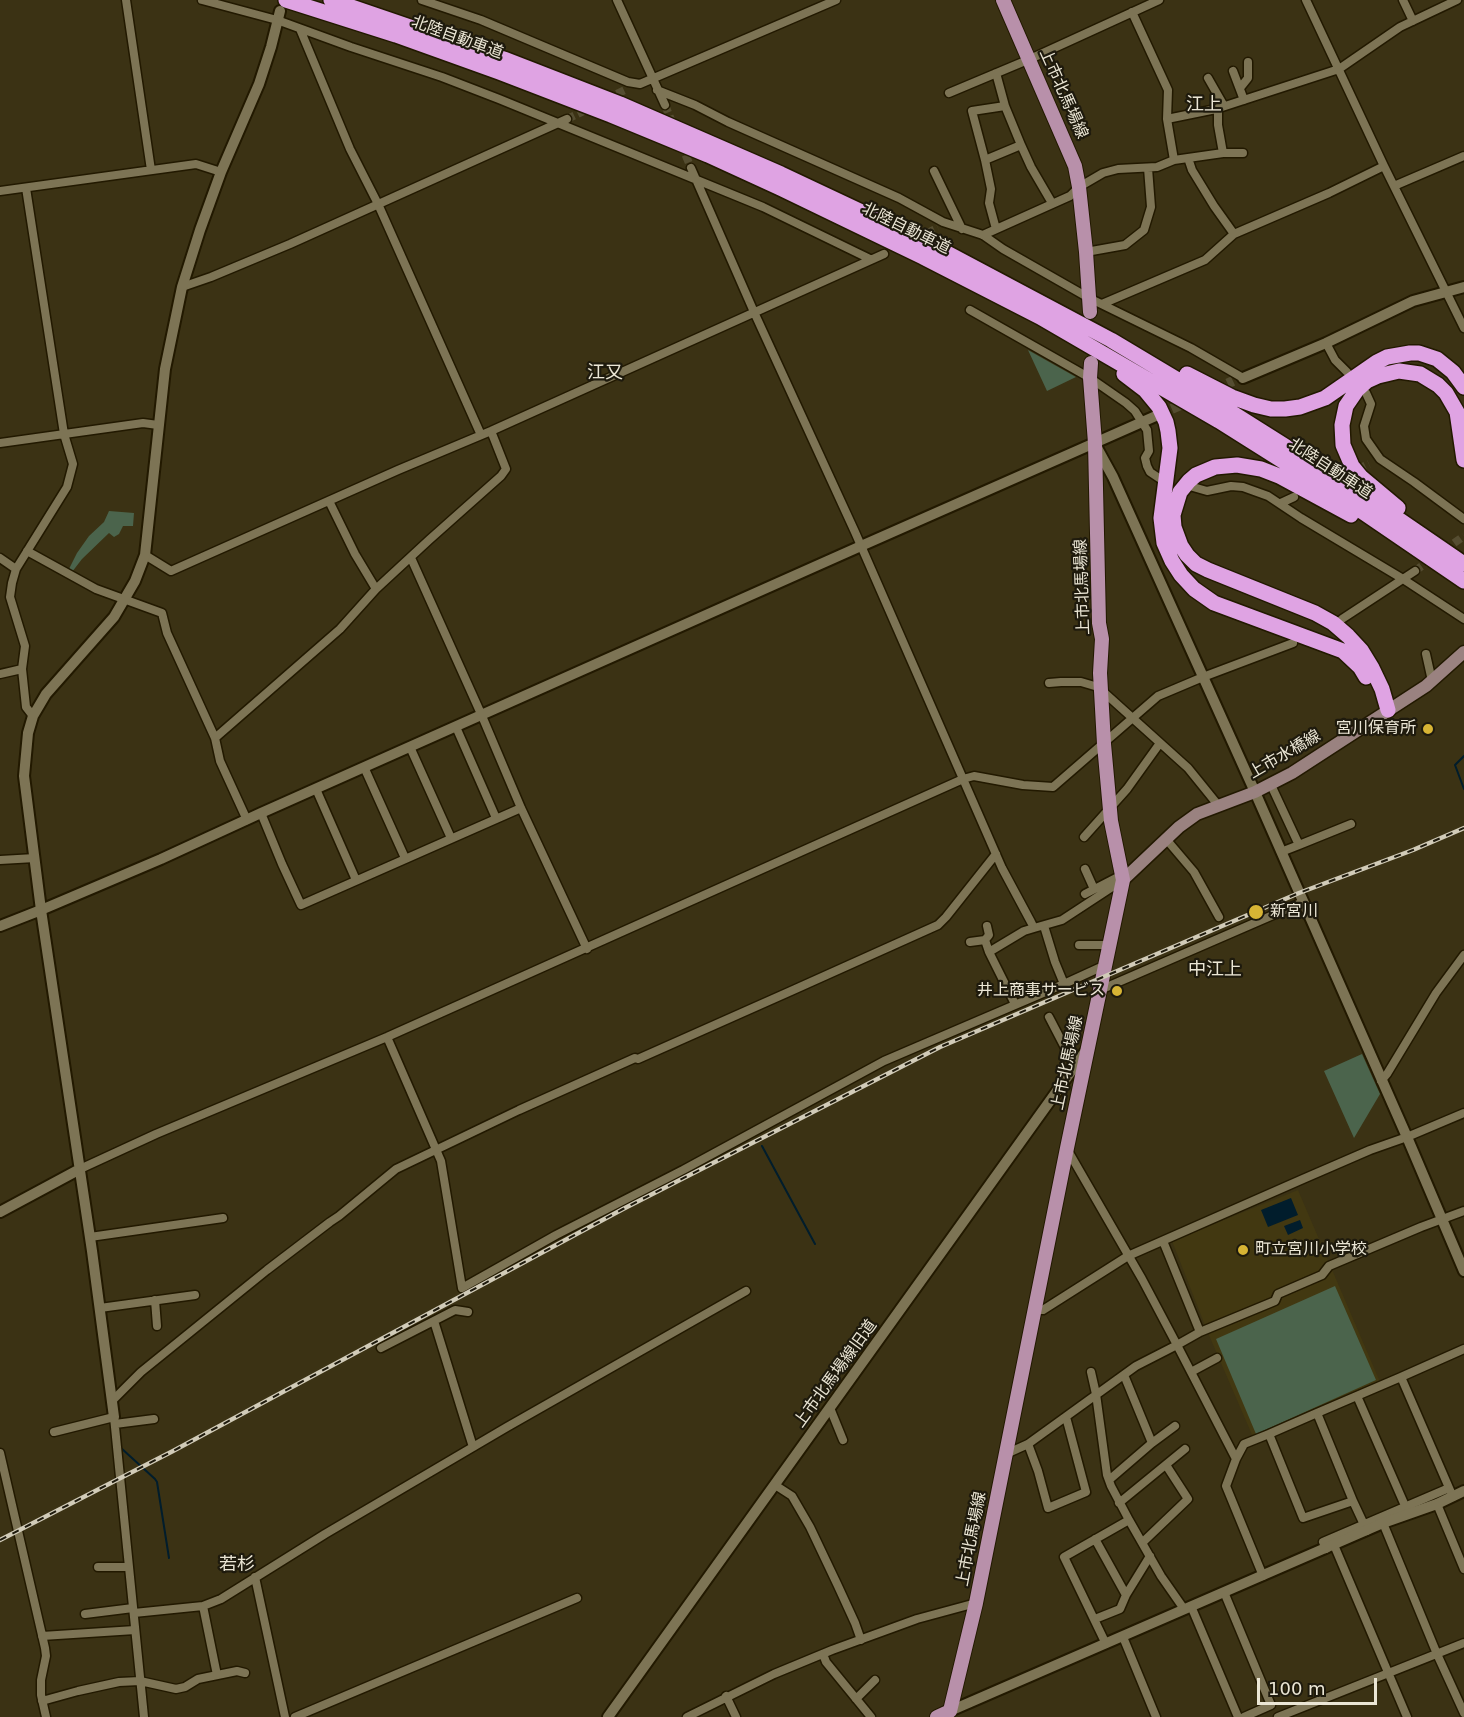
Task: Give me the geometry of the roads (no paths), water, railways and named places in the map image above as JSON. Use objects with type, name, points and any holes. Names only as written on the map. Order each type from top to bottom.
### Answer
[{"type":"highway","name":"北陸自動車道","points":[[331,0],[504,60],[620,104],[782,174],[943,251],[1111,340],[1228,410],[1366,497],[1464,564]]},
{"type":"highway","name":"北陸自動車道","points":[[281,10],[406,39],[499,72],[611,115],[780,188],[1040,317],[1219,421],[1357,508],[1464,582]]},
{"type":"highway","points":[[979,286],[1113,366],[1145,390],[1159,408],[1164,416],[1170,448],[1161,518],[1164,543],[1172,561],[1194,589],[1227,609],[1343,651],[1360,667],[1374,692],[1388,710]]},
{"type":"highway","points":[[1050,307],[1232,397],[1271,409],[1300,407],[1313,403],[1334,393],[1377,362],[1387,357],[1410,353],[1419,353],[1437,359],[1453,372],[1464,387]]},
{"type":"highway","points":[[1464,460],[1459,423],[1452,402],[1438,385],[1420,375],[1399,371],[1378,376],[1367,381],[1357,390],[1346,406],[1342,435],[1346,454],[1356,471],[1395,506],[1464,558]]},
{"type":"highway","points":[[1388,710],[1382,689],[1361,650],[1333,623],[1293,603],[1208,570],[1196,564],[1187,555],[1174,527],[1173,515],[1180,492],[1196,475],[1215,467],[1237,465],[1260,469],[1294,482],[1464,582]]},
{"type":"main road","name":"上市北馬場線","points":[[1003,0],[1075,166],[1086,252],[1096,301],[1090,312]]},
{"type":"main road","name":"上市北馬場線","points":[[949,1714],[976,1603],[1123,880],[1110,809],[1104,744],[1091,363]]},
{"type":"main road","name":"上市水橋線","points":[[1123,880],[1179,827],[1197,814],[1255,792],[1292,773],[1432,681],[1464,652]]},
{"type":"main road","points":[[937,1717],[949,1714]]},
{"type":"street","points":[[126,0],[151,170]]},
{"type":"street","points":[[202,0],[281,10],[300,29],[350,149],[378,204],[481,435]]},
{"type":"street","points":[[422,0],[481,20],[627,86],[653,79],[836,0]]},
{"type":"street","points":[[616,0],[665,105]]},
{"type":"street","points":[[949,93],[1159,0]]},
{"type":"street","points":[[1306,0],[1464,328]]},
{"type":"street","points":[[1402,0],[1413,21]]},
{"type":"street","points":[[1167,119],[1221,107],[1339,69],[1400,27],[1457,0]]},
{"type":"street","points":[[144,1717],[112,1401],[41,910],[24,776],[28,733],[33,716],[45,694],[114,618],[135,581],[145,555],[165,369],[182,287],[221,172],[259,84],[281,10]]},
{"type":"street","points":[[1132,12],[1168,90],[1167,119],[1174,160]]},
{"type":"street","points":[[300,29],[563,121],[763,207],[870,259]]},
{"type":"street","points":[[1239,88],[1248,78],[1248,62]]},
{"type":"street","points":[[1233,71],[1244,100]]},
{"type":"street","points":[[996,73],[1005,106],[1030,168],[1052,204]]},
{"type":"street","points":[[1208,78],[1221,107],[1218,125],[1222,153]]},
{"type":"street","points":[[657,90],[899,198],[940,225],[983,235],[1003,249],[1096,301],[1191,348],[1238,380],[1326,343],[1413,301],[1464,286]]},
{"type":"street","points":[[996,229],[989,203],[991,189],[972,111],[1005,106]]},
{"type":"street","points":[[182,287],[211,277],[563,121]]},
{"type":"street","points":[[985,160],[1021,145]]},
{"type":"street","points":[[983,235],[1070,196],[1079,187],[1103,173],[1118,169],[1157,167],[1174,160],[1222,153],[1243,153]]},
{"type":"street","points":[[1394,186],[1464,156]]},
{"type":"street","points":[[1188,158],[1192,170],[1234,234]]},
{"type":"street","points":[[0,191],[196,164],[221,172]]},
{"type":"street","points":[[1096,301],[1205,260],[1234,234],[1329,193],[1384,166]]},
{"type":"street","points":[[691,168],[996,854],[1015,895],[1034,927]]},
{"type":"street","points":[[1086,252],[1125,245],[1144,230],[1151,207],[1148,168]]},
{"type":"street","points":[[934,171],[962,229]]},
{"type":"street","points":[[26,188],[64,434],[73,464],[67,487],[16,569],[12,583],[10,597],[25,646],[22,669],[27,707],[33,716]]},
{"type":"street","points":[[145,555],[171,571],[491,431],[884,254]]},
{"type":"street","points":[[970,310],[1090,378],[1136,411],[1147,430],[1149,441],[1149,451],[1145,458],[1147,466],[1150,472],[1159,478]]},
{"type":"street","points":[[1326,343],[1335,360],[1347,372]]},
{"type":"street","points":[[1366,393],[1371,404],[1364,426],[1366,439],[1380,459],[1464,519]]},
{"type":"street","points":[[0,926],[161,859],[1158,415]]},
{"type":"street","points":[[0,443],[143,423],[158,425]]},
{"type":"street","points":[[215,738],[340,629],[376,589],[501,476],[506,469],[491,431]]},
{"type":"street","points":[[1095,443],[1113,477],[1255,792],[1463,1265]]},
{"type":"street","points":[[1369,464],[1380,459]]},
{"type":"street","points":[[1193,487],[1207,491],[1231,486],[1243,487],[1268,496],[1464,619]]},
{"type":"street","points":[[1281,503],[1294,497]]},
{"type":"street","points":[[329,501],[355,554],[376,589]]},
{"type":"street","points":[[27,551],[96,589],[162,613],[167,633],[215,738],[220,761],[247,820]]},
{"type":"street","points":[[0,558],[16,569]]},
{"type":"street","points":[[411,558],[586,949]]},
{"type":"street","points":[[1342,619],[1415,571]]},
{"type":"street","points":[[0,1212],[80,1169],[156,1134],[387,1037],[963,779],[975,776],[1023,785],[1053,787],[1158,696],[1293,644]]},
{"type":"street","points":[[1426,654],[1432,681]]},
{"type":"street","points":[[0,674],[22,669]]},
{"type":"street","points":[[1049,684],[1081,682],[1098,687],[1188,768],[1218,805]]},
{"type":"street","points":[[456,727],[496,818]]},
{"type":"street","points":[[1084,837],[1127,789],[1160,743]]},
{"type":"street","points":[[410,747],[451,838]]},
{"type":"street","points":[[364,767],[405,858]]},
{"type":"street","points":[[1270,785],[1299,845]]},
{"type":"street","points":[[316,789],[356,880]]},
{"type":"street","points":[[261,813],[301,905],[521,808]]},
{"type":"street","points":[[1281,852],[1351,824]]},
{"type":"street","points":[[1166,839],[1194,872],[1219,917]]},
{"type":"street","points":[[112,1401],[141,1372],[396,1169],[436,1148],[625,1062],[634,1058],[638,1059],[938,925],[996,854]]},
{"type":"street","points":[[0,860],[35,858]]},
{"type":"street","points":[[1085,869],[1094,889]]},
{"type":"street","points":[[1085,894],[1116,878],[1123,880]]},
{"type":"street","points":[[989,952],[1024,931],[1062,920],[1123,880]]},
{"type":"street","points":[[1099,990],[1303,902]]},
{"type":"street","points":[[970,942],[985,940],[989,935],[987,926]]},
{"type":"street","points":[[1044,926],[1064,984]]},
{"type":"street","points":[[985,940],[1015,1004]]},
{"type":"street","points":[[1079,945],[1109,945]]},
{"type":"street","points":[[1382,1081],[1436,993],[1464,955]]},
{"type":"street","points":[[387,1037],[441,1161],[462,1288],[556,1235],[884,1061],[1104,967]]},
{"type":"street","points":[[1049,1017],[1075,1067]]},
{"type":"street","name":"上市北馬場線旧道","points":[[608,1717],[1089,1048]]},
{"type":"street","points":[[1035,1311],[1043,1310],[1128,1256],[1370,1150],[1464,1113]]},
{"type":"street","points":[[1067,1148],[1142,1279],[1236,1459]]},
{"type":"street","points":[[1006,1454],[1028,1444],[1136,1366],[1200,1332],[1275,1301],[1278,1294],[1322,1275],[1329,1266],[1464,1211]]},
{"type":"street","points":[[90,1238],[223,1218]]},
{"type":"street","points":[[1163,1241],[1200,1332]]},
{"type":"street","points":[[85,1614],[203,1606],[221,1599],[326,1533],[746,1291]]},
{"type":"street","points":[[100,1308],[195,1295]]},
{"type":"street","points":[[155,1300],[157,1326]]},
{"type":"street","points":[[381,1348],[455,1310],[468,1312]]},
{"type":"street","points":[[434,1321],[473,1447]]},
{"type":"street","points":[[1263,1576],[1226,1486],[1244,1444],[1464,1349]]},
{"type":"street","points":[[1191,1372],[1217,1358]]},
{"type":"street","points":[[1091,1372],[1109,1480],[1119,1503],[1150,1556],[1187,1608],[1238,1717]]},
{"type":"street","points":[[1124,1375],[1152,1443]]},
{"type":"street","points":[[1401,1377],[1451,1492]]},
{"type":"street","points":[[1357,1396],[1407,1510]]},
{"type":"street","points":[[830,1408],[843,1440]]},
{"type":"street","points":[[1317,1413],[1365,1527]]},
{"type":"street","points":[[1028,1444],[1048,1508],[1086,1492],[1066,1417]]},
{"type":"street","points":[[54,1432],[114,1420],[154,1419]]},
{"type":"street","points":[[1109,1480],[1174,1426]]},
{"type":"street","points":[[1269,1434],[1303,1518],[1353,1501]]},
{"type":"street","points":[[1119,1503],[1185,1449]]},
{"type":"street","points":[[0,1454],[46,1656],[40,1680],[46,1717]]},
{"type":"street","points":[[1143,1542],[1188,1499],[1166,1465]]},
{"type":"street","points":[[774,1485],[792,1496],[838,1586],[861,1640]]},
{"type":"street","points":[[949,1714],[1330,1547],[1365,1527],[1451,1492],[1464,1491]]},
{"type":"street","points":[[1365,1527],[1383,1523],[1407,1510],[1437,1504],[1451,1492]]},
{"type":"street","points":[[1437,1504],[1464,1569]]},
{"type":"street","points":[[1106,1644],[1064,1557],[1129,1520]]},
{"type":"street","points":[[1383,1523],[1464,1713]]},
{"type":"street","points":[[1095,1539],[1126,1595]]},
{"type":"street","points":[[1330,1547],[1407,1717]]},
{"type":"street","points":[[1095,1619],[1119,1609],[1150,1556]]},
{"type":"street","points":[[98,1567],[129,1567]]},
{"type":"street","points":[[255,1577],[285,1717]]},
{"type":"street","points":[[1224,1592],[1271,1705],[1244,1717]]},
{"type":"street","points":[[295,1717],[577,1598]]},
{"type":"street","points":[[687,1717],[726,1696],[823,1654],[916,1619],[976,1603]]},
{"type":"street","points":[[203,1606],[217,1675]]},
{"type":"street","points":[[42,1636],[135,1630]]},
{"type":"street","points":[[1123,1637],[1156,1717]]},
{"type":"street","points":[[1278,1717],[1464,1642]]},
{"type":"street","points":[[823,1654],[826,1662],[872,1717]]},
{"type":"street","points":[[42,1701],[119,1682],[140,1681],[176,1689],[185,1687],[198,1679],[237,1671],[245,1673]]},
{"type":"street","points":[[856,1699],[875,1680]]},
{"type":"street","points":[[726,1696],[736,1717]]},
{"type":"water","points":[[1291,1198],[1298,1215],[1268,1227],[1261,1210]]},
{"type":"water","points":[[1300,1220],[1303,1228],[1288,1235],[1284,1226]]},
{"type":"waterway","points":[[1464,756],[1455,765],[1464,789]]},
{"type":"waterway","points":[[762,1146],[815,1244]]},
{"type":"waterway","points":[[121,1448],[157,1482],[169,1558]]},
{"type":"tunnel","points":[[606,99],[625,90]]},
{"type":"tunnel","points":[[665,105],[674,127]]},
{"type":"tunnel","points":[[567,119],[590,108]]},
{"type":"tunnel","points":[[681,144],[691,168]]},
{"type":"tunnel","points":[[916,238],[938,228]]},
{"type":"tunnel","points":[[1214,390],[1233,381]]},
{"type":"tunnel","points":[[1158,415],[1192,400]]},
{"type":"tunnel","points":[[1336,479],[1369,464]]},
{"type":"tunnel","points":[[1415,571],[1464,536]]},
{"type":"railway","points":[[0,1540],[173,1451],[623,1209],[940,1047],[1299,893],[1464,828]]},
{"type":"place","name":"宮川保育所","points":[[1428,729]]},
{"type":"place","name":"新宮川","points":[[1256,912]]},
{"type":"place","name":"井上商事サービス","points":[[1117,991]]},
{"type":"place","name":"町立宮川小学校","points":[[1243,1250]]},
{"type":"district","name":"江上","points":[[1204,105]]},
{"type":"district","name":"江又","points":[[605,373]]},
{"type":"district","name":"中江上","points":[[1215,970]]},
{"type":"district","name":"若杉","points":[[237,1565]]}]
